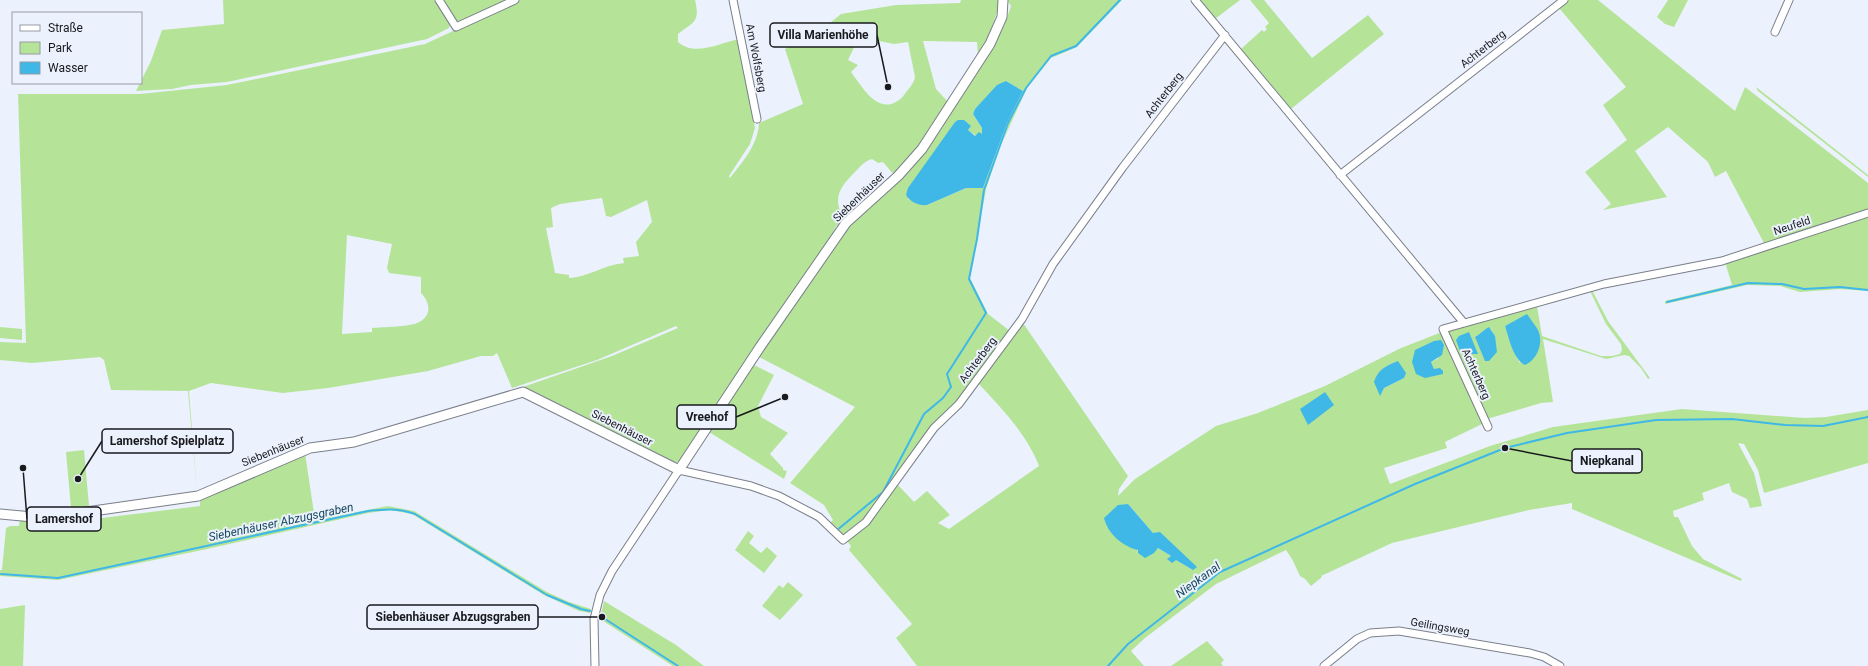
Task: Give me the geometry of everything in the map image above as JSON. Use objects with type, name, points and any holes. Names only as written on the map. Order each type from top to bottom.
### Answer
[{"type":"street","points":[[439,0],[456,27],[515,0]]},
{"type":"street","name":"Am Wolfsberg","points":[[733,0],[757,119]]},
{"type":"street","name":"Siebenhäuser","points":[[0,514],[34,518],[51,518],[198,496],[310,448],[354,442],[523,392],[679,470],[760,346],[846,223],[898,176],[922,149],[990,44],[1002,17],[1004,0]]},
{"type":"street","points":[[1195,0],[1464,323]]},
{"type":"street","name":"Achterberg","points":[[1340,175],[1564,0]]},
{"type":"street","points":[[1775,32],[1789,0]]},
{"type":"street","name":"Achterberg","points":[[679,470],[751,486],[780,496],[819,516],[843,540],[853,533],[866,522],[934,428],[959,404],[1022,319],[1053,264],[1122,167],[1225,35]]},
{"type":"street","name":"Neufeld","points":[[1722,261],[1868,213]]},
{"type":"street","name":"Achterberg","points":[[1488,427],[1443,329],[1604,284],[1722,261]]},
{"type":"street","points":[[595,666],[594,619],[600,595],[612,571],[679,470]]},
{"type":"street","name":"Geilingsweg","points":[[1324,666],[1357,639],[1370,633],[1399,631],[1530,653],[1544,657],[1560,666]]},
{"type":"green space","points":[[223,0],[436,0],[450,24],[449,28],[427,39],[227,82],[191,85],[172,89],[136,91],[140,84],[142,84],[142,79],[151,61],[162,30],[224,24]]},
{"type":"green space","points":[[441,0],[504,0],[507,2],[458,24]]},
{"type":"green space","points":[[520,0],[695,0],[697,13],[695,20],[678,34],[678,42],[685,46],[699,49],[739,39],[755,128],[750,144],[729,176],[730,178],[753,146],[759,123],[803,104],[785,49],[824,28],[841,14],[896,5],[960,3],[961,0],[1001,0],[988,39],[978,57],[977,42],[923,41],[936,89],[948,102],[919,146],[894,175],[883,162],[878,163],[872,159],[862,164],[845,183],[838,199],[841,212],[845,219],[836,226],[829,240],[680,461],[671,464],[523,387],[612,356],[678,328],[676,326],[597,360],[512,388],[497,353],[493,356],[481,356],[428,371],[328,388],[283,393],[211,383],[189,391],[197,492],[188,391],[111,390],[104,360],[100,357],[32,363],[0,360],[0,342],[26,343],[18,94],[140,94],[227,85],[425,44]],"holes":[[[859,37],[894,44],[908,42],[915,77],[911,86],[902,98],[894,103],[887,104],[875,100],[864,90],[851,72],[858,65],[848,60]],[[602,198],[606,216],[611,217],[647,200],[652,222],[636,242],[639,256],[623,258],[624,263],[609,266],[576,277],[569,278],[569,275],[555,273],[546,228],[553,227],[551,208],[560,204]],[[347,235],[392,244],[387,268],[389,273],[421,277],[421,293],[427,301],[427,314],[422,320],[413,324],[372,328],[372,332],[342,334]]]},
{"type":"green space","points":[[1007,0],[1122,0],[1077,47],[1051,58],[1027,88],[1000,147],[986,189],[970,278],[988,314],[1010,331],[960,397],[933,426],[861,525],[842,537],[830,523],[833,520],[824,505],[790,483],[855,407],[759,357],[843,231],[899,179],[986,57],[1004,26],[1011,6]],"holes":[[[1006,81],[1023,91],[1007,123],[983,187],[966,188],[927,205],[921,205],[908,199],[971,126],[968,130],[976,136],[982,134],[982,128],[973,114],[975,109]]]},
{"type":"green space","points":[[1200,0],[1240,0],[1215,19]]},
{"type":"green space","points":[[1250,0],[1264,0],[1312,58],[1368,15],[1384,34],[1291,109],[1241,49],[1262,30],[1264,32],[1267,29],[1265,27],[1269,23]]},
{"type":"green space","points":[[1568,0],[1598,0],[1735,111],[1745,87],[1868,183],[1868,210],[1764,243],[1726,171],[1715,177],[1708,162],[1668,127],[1635,151],[1667,197],[1603,210],[1611,204],[1585,172],[1627,140],[1603,105],[1626,87],[1559,8]]},
{"type":"green space","points":[[1668,0],[1688,0],[1674,27],[1665,24],[1657,17]]},
{"type":"green space","points":[[1756,87],[1868,175],[1868,177],[1758,91]]},
{"type":"green space","points":[[1868,216],[1868,291],[1840,289],[1800,292],[1780,286],[1747,285],[1665,304],[1665,301],[1732,285],[1725,262]]},
{"type":"green space","points":[[1592,290],[1608,321],[1650,378],[1648,379],[1641,368],[1629,356],[1624,355],[1606,359],[1543,339],[1553,402],[1541,403],[1487,419],[1448,334],[1450,330],[1537,306],[1542,336],[1601,356],[1620,354],[1622,350],[1621,344],[1606,324],[1590,291]],"holes":[[[1527,315],[1520,363],[1505,326]],[[1491,329],[1494,336],[1475,337]]]},
{"type":"green space","points":[[1023,323],[1128,476],[1119,489],[1118,496],[1135,479],[1216,426],[1258,413],[1325,386],[1401,348],[1442,332],[1483,421],[1482,424],[1445,442],[1447,448],[1384,468],[1390,484],[1490,446],[1553,427],[1682,409],[1805,418],[1826,417],[1868,410],[1868,463],[1764,493],[1758,470],[1744,444],[1738,443],[1754,473],[1762,506],[1750,508],[1747,499],[1732,492],[1729,483],[1702,493],[1704,500],[1673,511],[1674,517],[1678,517],[1692,546],[1703,559],[1742,579],[1741,581],[1572,509],[1572,503],[1529,510],[1392,543],[1321,576],[1322,577],[1311,586],[1300,576],[1286,550],[1216,584],[1145,638],[1131,651],[1144,666],[917,666],[896,638],[912,624],[849,550],[851,546],[847,541],[862,529],[897,484],[914,502],[927,491],[950,515],[938,523],[949,529],[1039,466],[1028,443],[1013,422],[978,383]],"holes":[[[1415,350],[1439,358],[1431,362],[1434,369]],[[1404,378],[1384,388],[1374,382]],[[1128,504],[1153,533],[1193,570],[1158,548],[1138,553]]]},
{"type":"green space","points":[[0,327],[22,329],[22,340],[0,338]]},
{"type":"green space","points":[[754,365],[774,375],[758,406],[761,417],[788,433],[770,454],[783,468],[783,470],[787,471],[784,479],[709,432]]},
{"type":"green space","points":[[84,450],[89,506],[71,508],[66,452]]},
{"type":"green space","points":[[305,453],[315,520],[388,506],[414,511],[547,592],[569,602],[591,609],[590,613],[579,611],[544,595],[412,514],[390,510],[368,513],[58,580],[0,576],[0,570],[2,570],[6,528],[10,526],[19,526],[20,519],[28,520],[28,527],[200,506],[200,499]]},
{"type":"green space","points":[[748,531],[754,536],[749,543],[761,553],[767,547],[777,556],[764,573],[735,550]]},
{"type":"green space","points":[[788,582],[803,595],[780,620],[762,606],[779,585],[783,588]]},
{"type":"green space","points":[[604,601],[676,645],[704,666],[673,666],[600,619]]},
{"type":"green space","points":[[25,605],[23,666],[0,666],[0,609]]},
{"type":"green space","points":[[1207,641],[1224,660],[1221,663],[1223,666],[1171,666]]},
{"type":"water","points":[[1006,81],[1023,91],[1007,123],[983,188],[966,188],[927,205],[912,202],[906,195],[908,188],[955,122],[958,120],[964,120],[971,126],[968,130],[975,136],[979,132],[982,134],[982,128],[973,114],[975,109],[997,85]]},
{"type":"water","points":[[1527,314],[1538,330],[1540,335],[1540,345],[1533,359],[1525,365],[1514,353],[1505,326]]},
{"type":"water","points":[[1489,327],[1495,336],[1497,352],[1489,361],[1485,361],[1475,337]]},
{"type":"water","points":[[1469,332],[1478,354],[1468,354],[1460,351],[1456,340],[1459,336]]},
{"type":"water","points":[[1441,340],[1444,345],[1442,355],[1431,362],[1434,369],[1440,368],[1443,371],[1443,374],[1425,378],[1416,374],[1412,362],[1415,350],[1434,341]]},
{"type":"water","points":[[1398,361],[1406,373],[1404,378],[1384,388],[1380,396],[1374,382],[1378,374],[1383,368]]},
{"type":"water","points":[[1325,392],[1334,405],[1308,425],[1300,409]]},
{"type":"water","points":[[1128,504],[1153,533],[1160,532],[1197,567],[1193,570],[1176,560],[1172,563],[1167,559],[1171,556],[1158,548],[1154,553],[1145,558],[1138,553],[1138,550],[1126,546],[1116,538],[1106,524],[1104,518],[1118,505]]},
{"type":"waterway","points":[[836,531],[883,492],[924,414],[943,398],[951,387],[947,374],[986,313],[969,279],[977,239],[984,190],[1008,123],[1026,88],[1051,56],[1076,46],[1120,0]]},
{"type":"waterway","points":[[1667,302],[1748,283],[1782,284],[1804,289],[1840,287],[1868,290]]},
{"type":"waterway","name":"Niepkanal","points":[[1108,666],[1128,644],[1220,572],[1415,484],[1505,448],[1567,433],[1656,420],[1732,419],[1785,425],[1823,426],[1868,417]]},
{"type":"waterway","name":"Siebenhäuser Abzugsgraben","points":[[1,574],[58,578],[368,511],[392,510],[415,514],[547,595],[581,609],[590,611]]},
{"type":"waterway","name":"Siebenhäuser Abzugsgraben","points":[[602,617],[678,666]]},
{"type":"place","name":"Villa Marienhöhe","points":[[888,87]]},
{"type":"place","name":"Vreehof","points":[[785,397]]},
{"type":"place","name":"Niepkanal","points":[[1505,448]]},
{"type":"place","name":"Lamershof","points":[[23,468]]},
{"type":"place","name":"Lamershof Spielplatz","points":[[78,479]]},
{"type":"place","name":"Siebenhäuser Abzugsgraben","points":[[602,617]]}]
